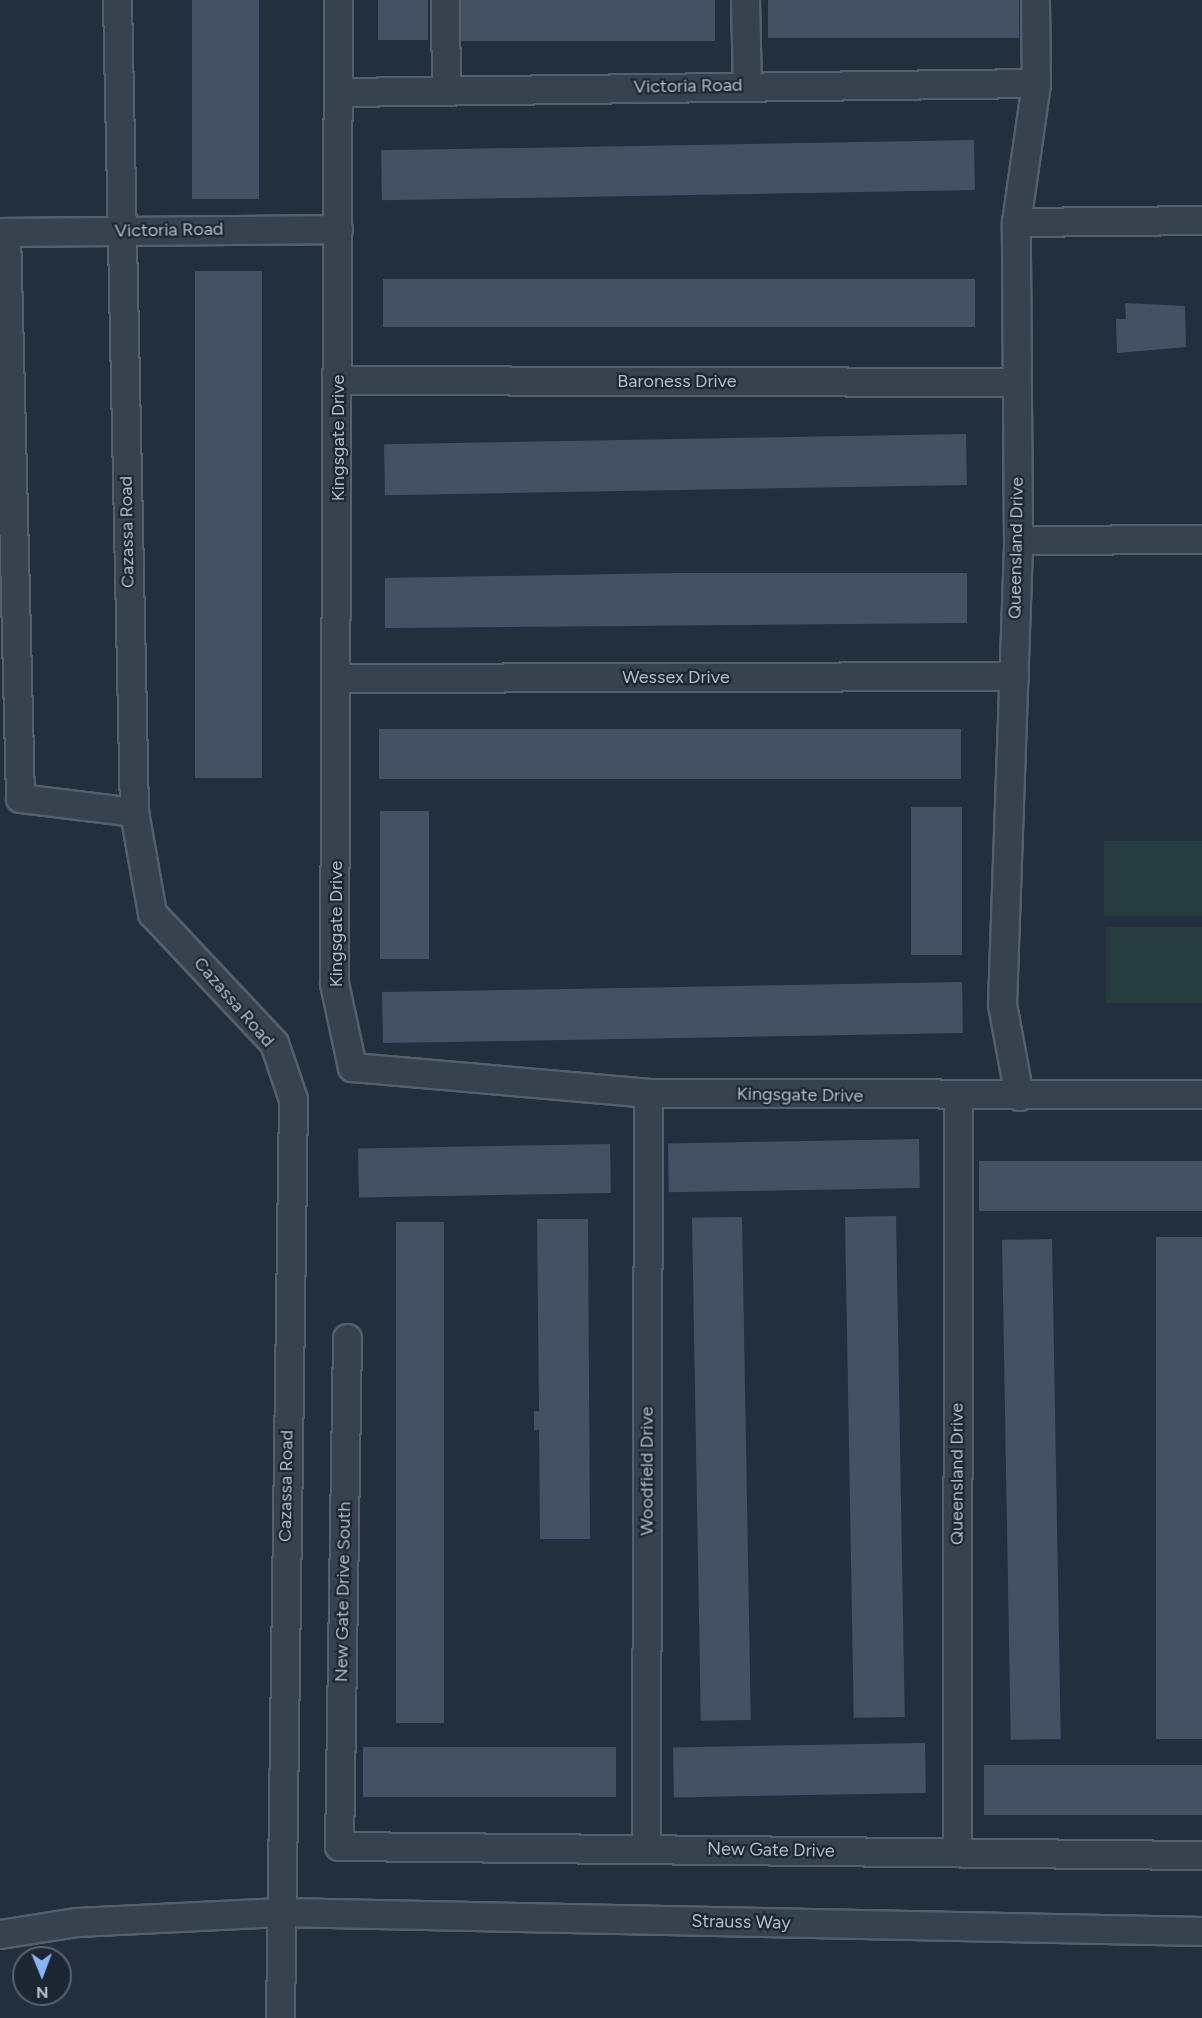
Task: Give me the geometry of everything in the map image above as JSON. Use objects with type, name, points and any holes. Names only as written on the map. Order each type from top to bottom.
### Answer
[{"type":"street","name":"Cazassa Road","points":[[117,0],[119,231],[134,812],[152,913],[274,1043],[293,1099],[279,2018]]},
{"type":"street","name":"Kingsgate Drive","points":[[338,0],[338,678],[334,983],[352,1067],[648,1093],[958,1096],[1202,1094]]},
{"type":"street","points":[[446,0],[446,89]]},
{"type":"street","points":[[745,0],[747,86]]},
{"type":"street","name":"Queensland Drive","points":[[1019,1096],[1002,1004],[1018,540],[1016,222],[1036,83],[1035,0]]},
{"type":"street","name":"Victoria Road","points":[[339,92],[1036,83]]},
{"type":"street","points":[[1016,222],[1202,220]]},
{"type":"street","name":"Victoria Road","points":[[3,232],[338,229]]},
{"type":"street","points":[[3,232],[20,798],[134,812]]},
{"type":"street","name":"Baroness Drive","points":[[339,380],[1016,382]]},
{"type":"street","points":[[1018,540],[1202,539]]},
{"type":"street","name":"Wessex Drive","points":[[338,678],[1014,676]]},
{"type":"street","name":"Woodfield Drive","points":[[646,1849],[648,1093]]},
{"type":"street","name":"Queensland Drive","points":[[957,1852],[958,1096]]},
{"type":"street","name":"New Gate Drive South","points":[[339,1846],[347,1338]]},
{"type":"street","name":"New Gate Drive","points":[[339,1846],[1202,1855]]},
{"type":"street","name":"Strauss Way","points":[[0,1934],[77,1922],[281,1912],[1202,1931]]},
{"type":"green space","points":[[1104,841],[1202,841],[1202,916],[1104,916]]},
{"type":"green space","points":[[1106,927],[1202,927],[1202,1003],[1106,1003]]},
{"type":"building","points":[[192,0],[259,0],[259,199],[192,199]]},
{"type":"building","points":[[378,0],[428,0],[428,40],[378,40]]},
{"type":"building","points":[[461,0],[715,0],[715,41],[461,41]]},
{"type":"building","points":[[768,0],[1019,0],[1019,38],[768,38]]},
{"type":"building","points":[[974,140],[975,190],[382,200],[381,150]]},
{"type":"building","points":[[195,271],[262,271],[262,778],[195,778]]},
{"type":"building","points":[[383,279],[975,279],[975,327],[383,327]]},
{"type":"building","points":[[1125,303],[1185,306],[1186,347],[1117,353],[1116,319],[1126,319]]},
{"type":"building","points":[[966,434],[967,485],[385,495],[384,444]]},
{"type":"building","points":[[675,573],[967,573],[967,623],[385,628],[385,578]]},
{"type":"building","points":[[379,729],[961,729],[961,779],[379,779]]},
{"type":"building","points":[[911,807],[962,807],[962,955],[911,955]]},
{"type":"building","points":[[380,811],[429,811],[429,959],[380,959]]},
{"type":"building","points":[[962,982],[963,1033],[383,1043],[382,992]]},
{"type":"building","points":[[919,1139],[920,1188],[669,1192],[668,1143]]},
{"type":"building","points":[[610,1144],[611,1193],[359,1197],[358,1148]]},
{"type":"building","points":[[979,1161],[1202,1161],[1202,1211],[979,1211]]},
{"type":"building","points":[[896,1216],[905,1717],[854,1718],[845,1217]]},
{"type":"building","points":[[742,1217],[751,1720],[701,1721],[692,1218]]},
{"type":"building","points":[[537,1219],[588,1219],[590,1539],[540,1539],[539,1430],[534,1430],[534,1411],[539,1411]]},
{"type":"building","points":[[396,1222],[444,1222],[444,1723],[396,1723]]},
{"type":"building","points":[[1156,1237],[1202,1237],[1202,1739],[1156,1739]]},
{"type":"building","points":[[1052,1239],[1061,1739],[1011,1740],[1002,1240]]},
{"type":"building","points":[[925,1743],[926,1793],[674,1797],[673,1747]]},
{"type":"building","points":[[363,1747],[616,1747],[616,1797],[363,1797]]},
{"type":"building","points":[[984,1765],[1202,1765],[1202,1815],[984,1815]]}]
